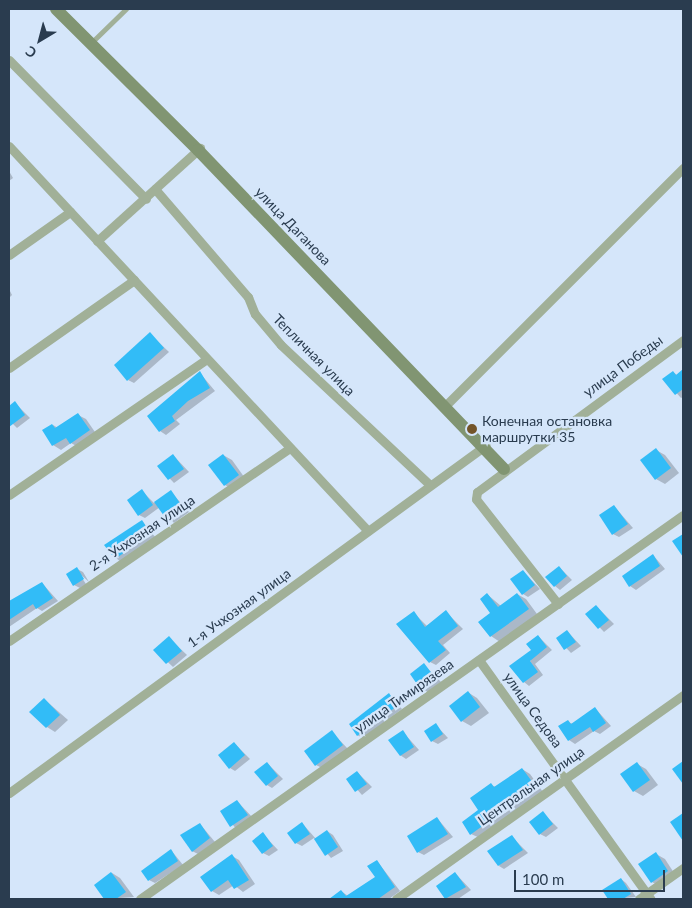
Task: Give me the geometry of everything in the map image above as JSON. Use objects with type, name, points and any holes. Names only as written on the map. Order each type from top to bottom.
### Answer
[{"type":"main road","name":"улица Даганова","points":[[56,9],[199,149]]},
{"type":"main road","name":"улица Даганова","points":[[60,9],[447,404],[506,468]]},
{"type":"street","points":[[9,60],[146,199]]},
{"type":"street","points":[[9,146],[368,531]]},
{"type":"street","points":[[97,241],[146,199],[199,149]]},
{"type":"street","points":[[447,404],[683,168]]},
{"type":"street","name":"Тепличная улица","points":[[155,190],[248,297],[255,314],[281,345],[429,484]]},
{"type":"street","points":[[9,255],[70,212]]},
{"type":"street","points":[[9,368],[134,280]]},
{"type":"street","name":"улица Победы","points":[[558,604],[476,499],[477,492],[506,468],[683,340]]},
{"type":"street","points":[[9,495],[207,359]]},
{"type":"street","name":"1-я Учхозная улица","points":[[9,793],[368,531],[429,484],[485,445]]},
{"type":"street","name":"2-я Учхозная улица","points":[[9,641],[290,448]]},
{"type":"street","name":"улица Тимирязева","points":[[140,899],[150,896],[683,515]]},
{"type":"street","name":"улица Седова","points":[[479,660],[565,778],[646,897]]},
{"type":"street","name":"Центральная улица","points":[[396,899],[683,695]]},
{"type":"street","points":[[646,897],[683,868]]},
{"type":"lane","points":[[93,41],[126,9]]},
{"type":"building","points":[[150,332],[164,348],[127,381],[114,365]]},
{"type":"building","points":[[683,369],[683,389],[675,395],[662,379],[673,371],[676,375]]},
{"type":"building","points":[[200,371],[210,388],[188,401],[172,416],[175,421],[159,432],[147,416]]},
{"type":"building","points":[[15,401],[25,415],[9,427],[9,406]]},
{"type":"building","points":[[78,413],[90,430],[70,444],[66,438],[52,446],[42,430],[52,424],[55,428]]},
{"type":"building","points":[[656,448],[671,468],[655,480],[640,460]]},
{"type":"building","points":[[173,454],[184,469],[168,480],[157,466]]},
{"type":"building","points":[[223,454],[239,475],[224,486],[208,465]]},
{"type":"building","points":[[142,489],[153,505],[138,516],[127,500]]},
{"type":"building","points":[[171,490],[184,509],[167,520],[154,502]]},
{"type":"building","points":[[614,505],[628,524],[612,535],[599,515]]},
{"type":"building","points":[[142,520],[151,534],[115,559],[104,545]]},
{"type":"building","points":[[683,534],[683,557],[672,541]]},
{"type":"building","points":[[653,554],[660,566],[629,587],[622,576]]},
{"type":"building","points":[[559,566],[567,576],[554,587],[545,577]]},
{"type":"building","points":[[77,567],[84,579],[73,586],[66,574]]},
{"type":"building","points":[[523,570],[535,585],[522,595],[510,579]]},
{"type":"building","points":[[42,582],[53,598],[36,609],[33,604],[9,620],[9,601]]},
{"type":"building","points":[[487,593],[498,607],[517,593],[529,609],[490,637],[478,622],[490,613],[480,599]]},
{"type":"building","points":[[596,605],[609,620],[598,629],[585,614]]},
{"type":"building","points":[[446,610],[458,626],[438,641],[446,650],[429,663],[396,624],[414,611],[425,627]]},
{"type":"building","points":[[567,630],[576,642],[564,650],[556,638]]},
{"type":"building","points":[[538,635],[547,647],[530,661],[538,672],[523,683],[509,666],[531,650],[526,644]]},
{"type":"building","points":[[169,636],[182,651],[166,664],[153,650]]},
{"type":"building","points":[[424,663],[436,679],[421,690],[410,674]]},
{"type":"building","points":[[468,691],[480,707],[461,722],[449,706]]},
{"type":"building","points":[[389,693],[397,706],[357,736],[349,724]]},
{"type":"building","points":[[44,698],[60,715],[46,728],[29,712]]},
{"type":"building","points":[[595,707],[606,723],[593,732],[590,727],[568,741],[558,726],[568,720],[571,724]]},
{"type":"building","points":[[436,723],[443,734],[431,742],[424,731]]},
{"type":"building","points":[[332,730],[343,745],[315,766],[304,751]]},
{"type":"building","points":[[403,730],[414,747],[400,756],[388,740]]},
{"type":"building","points":[[234,742],[245,755],[229,769],[218,755]]},
{"type":"building","points":[[683,761],[683,784],[672,769]]},
{"type":"building","points":[[267,762],[278,776],[266,786],[254,772]]},
{"type":"building","points":[[637,762],[650,780],[633,792],[620,774]]},
{"type":"building","points":[[522,768],[536,787],[470,835],[462,822],[478,810],[470,798],[491,783],[494,787]]},
{"type":"building","points":[[357,771],[367,784],[355,792],[346,779]]},
{"type":"building","points":[[237,800],[248,815],[230,827],[220,811]]},
{"type":"building","points":[[543,811],[553,824],[539,835],[529,822]]},
{"type":"building","points":[[683,813],[683,841],[670,822]]},
{"type":"building","points":[[437,817],[448,834],[417,853],[407,836]]},
{"type":"building","points":[[302,822],[310,834],[295,844],[287,833]]},
{"type":"building","points":[[200,823],[210,838],[192,852],[180,835]]},
{"type":"building","points":[[327,830],[338,847],[325,856],[314,839]]},
{"type":"building","points":[[263,832],[273,846],[262,854],[252,841]]},
{"type":"building","points":[[512,835],[523,850],[498,866],[487,851]]},
{"type":"building","points":[[171,849],[178,861],[148,881],[141,871]]},
{"type":"building","points":[[656,852],[668,871],[651,883],[638,864]]},
{"type":"building","points":[[232,854],[249,880],[234,889],[228,880],[211,892],[200,877]]},
{"type":"building","points":[[377,860],[395,887],[378,899],[329,899],[341,890],[346,896],[375,877],[367,866]]},
{"type":"building","points":[[111,872],[126,892],[116,899],[104,899],[94,885]]},
{"type":"building","points":[[455,872],[466,887],[445,899],[436,886]]},
{"type":"building","points":[[621,878],[631,894],[623,899],[608,899],[602,890]]},
{"type":"place","name":"Конечная остановка маршрутки 35","points":[[472,429]]}]
